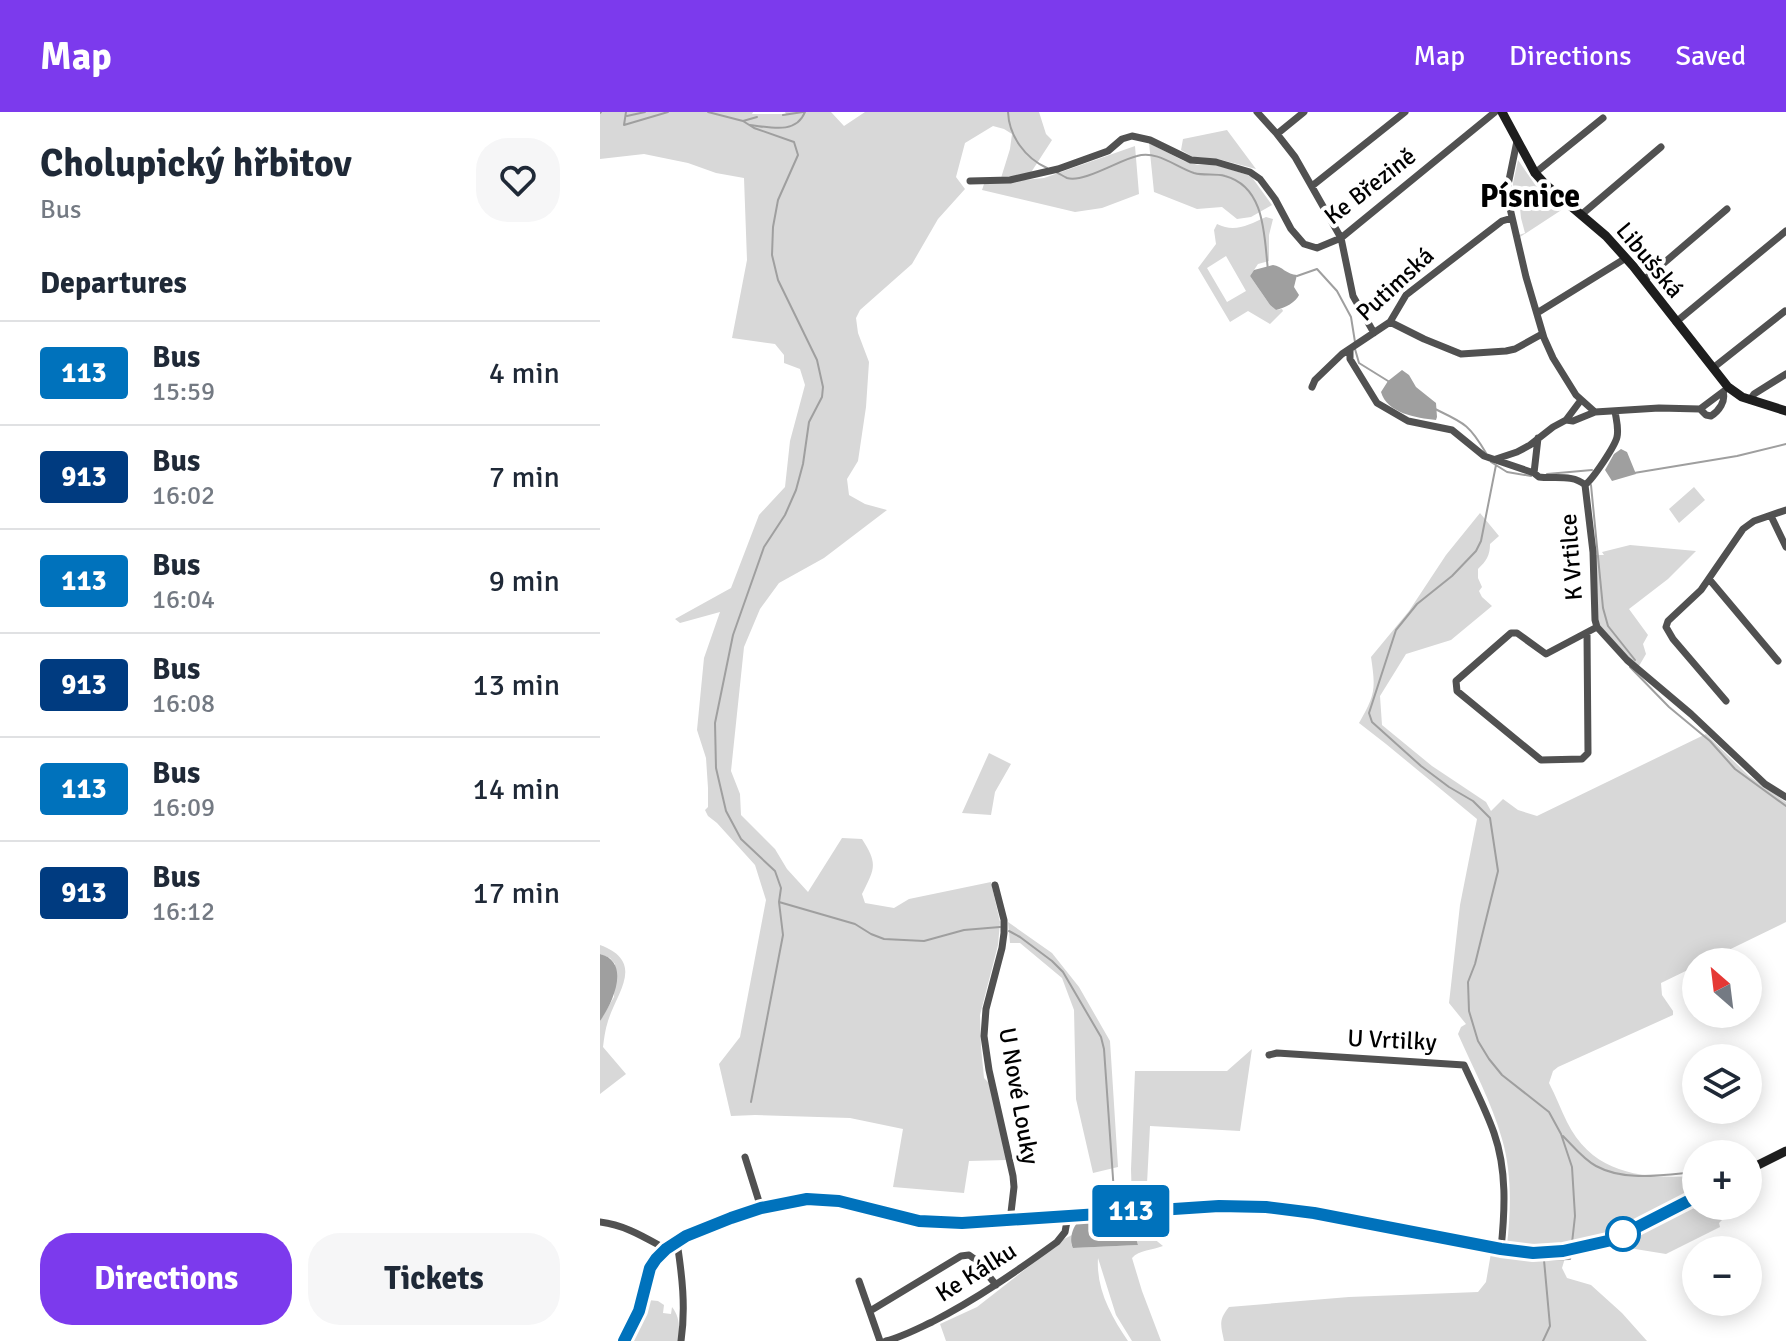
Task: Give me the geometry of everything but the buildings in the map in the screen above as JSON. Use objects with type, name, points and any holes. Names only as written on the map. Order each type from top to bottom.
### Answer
[{"type":"street","points":[[1257,112],[1295,157],[1341,238],[1353,296],[1374,333]]},
{"type":"street","points":[[1277,134],[1304,112]]},
{"type":"street","points":[[1312,186],[1405,112]]},
{"type":"street","name":"Ke Březině","points":[[970,181],[1010,180],[1058,169],[1108,151],[1122,139],[1132,136],[1150,140],[1191,160],[1216,162],[1250,172],[1260,179],[1275,199],[1299,239],[1317,248],[1341,238],[1495,112]]},
{"type":"street","name":"Libušská","points":[[1502,112],[1535,173],[1606,236],[1626,258],[1713,368],[1726,390],[1786,411]]},
{"type":"street","points":[[1535,173],[1603,118]]},
{"type":"street","points":[[1517,141],[1508,185],[1512,218],[1542,334],[1565,378],[1581,400],[1595,412]]},
{"type":"street","points":[[1581,215],[1661,147]]},
{"type":"street","points":[[1644,280],[1727,209]]},
{"type":"street","name":"Putimská","points":[[1312,387],[1332,362],[1390,322],[1406,295],[1423,280],[1502,221],[1512,218]]},
{"type":"street","points":[[1676,322],[1786,231]]},
{"type":"street","points":[[1537,313],[1626,258]]},
{"type":"street","points":[[1713,368],[1785,311]]},
{"type":"street","points":[[1390,322],[1461,354],[1515,349],[1542,334]]},
{"type":"street","points":[[1354,347],[1350,359],[1377,403],[1408,421],[1456,432],[1491,458],[1542,478],[1589,482]]},
{"type":"street","points":[[1750,400],[1754,394],[1786,374]]},
{"type":"street","points":[[1566,420],[1573,421],[1595,412],[1659,408],[1700,409],[1711,416],[1715,414],[1726,390]]},
{"type":"street","points":[[1491,458],[1517,452],[1566,420],[1581,400]]},
{"type":"street","name":"K Vrtilce","points":[[1615,411],[1616,441],[1589,482],[1597,627],[1627,660],[1691,714],[1755,775],[1786,797]]},
{"type":"street","points":[[1534,473],[1538,438]]},
{"type":"street","points":[[1726,701],[1666,627],[1668,621],[1701,590],[1743,529],[1754,521],[1786,510]]},
{"type":"street","points":[[1771,516],[1786,547]]},
{"type":"street","points":[[1709,579],[1778,661]]},
{"type":"street","points":[[1587,633],[1588,753],[1582,759],[1541,760],[1457,691],[1456,681],[1511,633],[1517,633],[1546,654],[1597,627]]},
{"type":"street","name":"U Nové Louky","points":[[995,885],[1004,933],[986,1009],[984,1036],[1013,1176],[1010,1221]]},
{"type":"street","name":"U Vrtilky","points":[[1269,1055],[1277,1053],[1464,1065],[1494,1132],[1499,1151],[1505,1213],[1501,1249]]},
{"type":"street","points":[[1762,1163],[1786,1151]]},
{"type":"street","points":[[745,1157],[761,1208]]},
{"type":"street","points":[[624,1341],[639,1311],[650,1268],[666,1249],[712,1225],[761,1208],[807,1199],[839,1201],[919,1221],[962,1223],[1219,1206],[1266,1207],[1533,1253],[1598,1245],[1682,1204]]},
{"type":"street","name":"Ke Kálku","points":[[886,1341],[901,1337],[962,1307],[996,1285],[1057,1242],[1065,1232],[1068,1216]]},
{"type":"street","points":[[600,1222],[629,1229],[666,1249]]},
{"type":"street","points":[[677,1242],[683,1285],[681,1341]]},
{"type":"street","points":[[870,1311],[961,1256],[969,1255],[976,1260],[996,1285]]},
{"type":"street","points":[[859,1281],[880,1341]]},
{"type":"shaded area","points":[[600,112],[831,112],[844,126],[865,112],[1039,112],[1046,134],[1052,140],[1030,174],[1001,178],[1012,134],[993,126],[965,143],[956,177],[965,189],[938,219],[912,264],[860,310],[856,318],[858,333],[869,362],[858,461],[847,479],[849,495],[865,504],[887,510],[824,558],[779,583],[760,609],[744,647],[731,771],[740,794],[741,815],[775,849],[787,869],[808,892],[842,838],[862,839],[871,854],[872,872],[862,894],[865,903],[894,908],[909,899],[991,882],[1000,922],[998,945],[980,1015],[981,1047],[984,1078],[989,1083],[1007,1160],[969,1161],[964,1193],[893,1187],[903,1129],[850,1118],[731,1116],[719,1064],[740,1037],[766,900],[755,865],[705,810],[708,807],[706,758],[697,730],[704,658],[720,612],[680,623],[675,619],[731,588],[759,515],[785,487],[790,441],[805,385],[800,369],[784,363],[784,355],[775,344],[732,338],[747,260],[744,178],[644,154],[600,159]]},
{"type":"shaded area","points":[[1227,130],[1256,169],[1218,159],[1193,157],[1181,150],[1183,139]]},
{"type":"shaded area","points":[[1149,143],[1184,161],[1216,165],[1251,176],[1272,205],[1251,217],[1237,219],[1222,207],[1197,209],[1154,192]]},
{"type":"shaded area","points":[[1135,146],[1139,194],[1102,208],[1075,212],[982,190],[984,184],[1044,178]]},
{"type":"shaded area","points":[[1518,160],[1536,186],[1563,209],[1520,237],[1525,233],[1518,188],[1513,187]]},
{"type":"shaded area","points":[[1266,217],[1273,219],[1269,235],[1269,261],[1258,264],[1250,276],[1270,305],[1283,311],[1270,324],[1248,311],[1230,322],[1198,268],[1216,244],[1214,230],[1217,224],[1236,228]],"holes":[[[1226,256],[1246,291],[1227,302],[1207,268]]]},
{"type":"shaded area","points":[[1273,265],[1297,275],[1294,287],[1299,295],[1290,304],[1276,310],[1250,276],[1254,270]]},
{"type":"shaded area","points":[[1402,370],[1416,387],[1436,403],[1436,420],[1403,413],[1384,399],[1381,392],[1388,381]]},
{"type":"shaded area","points":[[1621,449],[1627,452],[1636,474],[1612,481],[1605,470],[1614,454]]},
{"type":"shaded area","points":[[1694,487],[1705,500],[1679,523],[1669,509]]},
{"type":"shaded area","points":[[1480,513],[1499,536],[1490,544],[1487,558],[1478,569],[1482,587],[1479,591],[1492,606],[1451,640],[1406,654],[1380,696],[1382,725],[1432,766],[1486,802],[1491,811],[1503,799],[1518,810],[1537,816],[1706,734],[1749,776],[1786,802],[1786,922],[1733,948],[1682,948],[1682,973],[1661,983],[1662,995],[1673,1015],[1553,1071],[1549,1083],[1567,1122],[1591,1153],[1622,1170],[1682,1176],[1682,1200],[1607,1237],[1587,1243],[1582,1241],[1582,1245],[1535,1249],[1507,1245],[1510,1192],[1505,1152],[1493,1112],[1458,1034],[1466,1024],[1449,1003],[1460,905],[1477,819],[1359,723],[1373,692],[1371,657],[1409,611],[1446,555]]},
{"type":"shaded area","points":[[1630,545],[1696,551],[1668,579],[1629,609],[1648,635],[1643,644],[1646,654],[1639,666],[1630,661],[1598,624],[1596,555]]},
{"type":"shaded area","points":[[989,753],[1011,764],[995,792],[991,815],[962,813]]},
{"type":"shaded area","points":[[1008,922],[1052,953],[1079,987],[1110,1041],[1118,1167],[1093,1173],[1076,1099],[1074,1010],[1062,978],[1020,943],[1010,943]]},
{"type":"shaded area","points":[[600,945],[614,952],[625,969],[622,989],[607,1024],[603,1047],[626,1074],[600,1094],[600,1021],[614,997],[615,964],[600,954]]},
{"type":"shaded area","points":[[600,954],[610,958],[617,974],[614,994],[600,1021]]},
{"type":"shaded area","points":[[1252,1049],[1240,1131],[1150,1126],[1146,1203],[1132,1205],[1135,1071],[1227,1071]]},
{"type":"shaded area","points":[[1682,1211],[1682,1220],[1722,1220],[1720,1227],[1702,1236],[1682,1236],[1682,1246],[1666,1254],[1629,1248],[1627,1240]]},
{"type":"shaded area","points":[[1116,1220],[1131,1229],[1138,1245],[1073,1248],[1072,1235],[1077,1223]]},
{"type":"shaded area","points":[[1129,1226],[1147,1233],[1163,1246],[1132,1258],[1161,1341],[1132,1341],[1116,1315],[1098,1258],[1099,1281],[1106,1302],[1128,1341],[946,1341],[940,1324],[977,1307],[1064,1239],[1072,1235],[1073,1248],[1138,1245]]},
{"type":"shaded area","points":[[1491,1253],[1525,1258],[1565,1258],[1562,1268],[1567,1278],[1591,1285],[1647,1341],[1224,1341],[1222,1320],[1229,1307],[1349,1297],[1478,1292],[1486,1282]]},
{"type":"shaded area","points":[[648,1300],[664,1305],[663,1313],[671,1314],[672,1307],[679,1323],[678,1341],[631,1341]]},
{"type":"waterway","points":[[626,112],[624,125],[668,112]]},
{"type":"waterway","points":[[627,116],[645,112]]},
{"type":"waterway","points":[[708,112],[743,121],[757,117]]},
{"type":"waterway","points":[[783,115],[803,112]]},
{"type":"waterway","points":[[750,125],[789,127],[805,112]]},
{"type":"waterway","points":[[1008,112],[1015,138],[1032,158],[1047,168]]},
{"type":"waterway","points":[[743,121],[794,142],[798,155],[778,200],[772,255],[778,280],[817,360],[823,387],[822,397],[809,422],[796,490],[785,515],[764,547],[733,635],[715,723],[716,768],[726,811],[741,839],[775,871],[781,888],[779,902],[783,935],[751,1102]]},
{"type":"waterway","points":[[1056,172],[1074,179],[1130,158],[1152,155],[1194,173],[1221,175],[1238,182],[1256,202],[1268,270]]},
{"type":"waterway","points":[[1297,276],[1317,269],[1337,291],[1351,317],[1355,342]]},
{"type":"waterway","points":[[1355,349],[1359,363],[1388,381]]},
{"type":"waterway","points":[[1435,409],[1465,425],[1486,453]]},
{"type":"waterway","points":[[1634,473],[1737,456],[1786,444]]},
{"type":"waterway","points":[[1491,462],[1507,472],[1531,476]]},
{"type":"waterway","points":[[1496,465],[1481,541],[1476,551],[1452,576],[1417,604],[1396,630],[1369,713],[1372,722],[1421,766],[1473,801],[1490,818],[1498,871],[1468,982],[1469,1011],[1478,1041],[1489,1059],[1502,1075],[1549,1112],[1561,1134],[1572,1167],[1575,1216],[1572,1243]]},
{"type":"waterway","points":[[1547,474],[1592,470]]},
{"type":"waterway","points":[[1591,485],[1603,608],[1608,626],[1635,660]]},
{"type":"waterway","points":[[1630,667],[1669,707],[1710,741],[1735,769],[1786,806]]},
{"type":"waterway","points":[[779,902],[855,924],[884,939],[924,941],[964,930],[1000,927]]},
{"type":"waterway","points":[[1009,931],[1063,972],[1101,1037],[1115,1207]]},
{"type":"waterway","points":[[1563,1136],[1587,1160],[1607,1171],[1632,1176],[1682,1173]]},
{"type":"waterway","points":[[1543,1341],[1550,1326],[1544,1260],[1570,1259],[1571,1255]]},
{"type":"bus line","name":"113","points":[[624,1341],[639,1311],[650,1268],[666,1249],[686,1236],[731,1218],[761,1208],[807,1199],[839,1201],[919,1221],[962,1223],[1219,1206],[1266,1207],[1533,1253],[1598,1245],[1682,1204]]},
{"type":"district","name":"Písnice","points":[[1530,196]]}]
